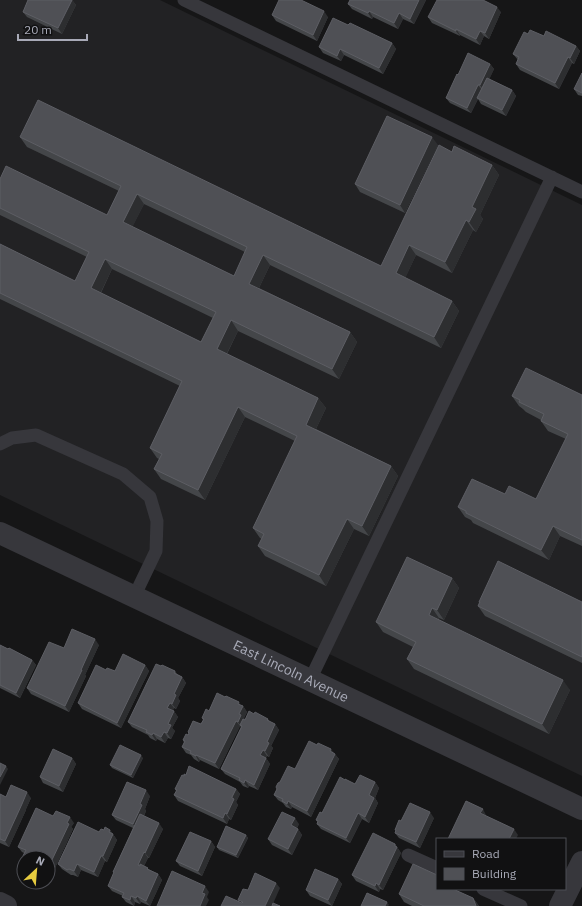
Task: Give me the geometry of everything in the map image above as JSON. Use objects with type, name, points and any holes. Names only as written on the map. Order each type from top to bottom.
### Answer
[{"type":"street","name":"East Lincoln Avenue","points":[[0,533],[582,809]]},
{"type":"street","points":[[560,906],[582,862]]},
{"type":"street","points":[[0,903],[6,906]]},
{"type":"lane","points":[[184,0],[582,192]]},
{"type":"lane","points":[[310,680],[552,177]]},
{"type":"lane","points":[[0,444],[12,438],[36,435],[124,474],[150,497],[157,521],[156,551],[134,597]]},
{"type":"lane","points":[[408,855],[436,868]]},
{"type":"lane","points":[[485,890],[521,906]]},
{"type":"shaded area","points":[[0,0],[160,0],[582,205],[582,776],[0,495]]},
{"type":"building","points":[[28,0],[72,0],[58,28],[23,12]]},
{"type":"building","points":[[279,0],[301,0],[324,11],[313,35],[272,15]]},
{"type":"building","points":[[350,0],[419,0],[410,19],[399,13],[394,23],[369,11],[368,13],[348,4]]},
{"type":"building","points":[[437,0],[483,0],[497,7],[485,33],[480,31],[476,39],[428,17]]},
{"type":"building","points":[[333,18],[348,25],[350,23],[392,43],[379,68],[340,49],[337,56],[319,47]]},
{"type":"building","points":[[530,30],[544,36],[546,31],[576,46],[570,58],[568,57],[555,83],[516,64],[519,57],[513,54],[524,32],[528,34]]},
{"type":"building","points":[[468,53],[490,64],[467,108],[446,98]]},
{"type":"building","points":[[582,73],[582,93],[574,89]]},
{"type":"building","points":[[487,78],[512,90],[502,110],[477,98]]},
{"type":"building","points":[[38,100],[381,266],[439,145],[452,152],[454,146],[492,165],[472,207],[476,209],[469,222],[466,220],[445,262],[409,245],[396,273],[452,301],[434,337],[263,255],[249,284],[350,332],[332,369],[231,320],[217,349],[318,398],[306,425],[391,466],[362,526],[347,519],[319,575],[258,546],[264,534],[253,528],[297,436],[238,407],[198,490],[154,469],[162,454],[150,448],[182,381],[0,293],[0,244],[75,281],[89,252],[0,208],[0,179],[6,166],[107,215],[121,186],[20,137]],"holes":[[[137,194],[247,247],[234,276],[123,222]],[[105,259],[216,312],[201,342],[91,288]]]},
{"type":"building","points":[[387,116],[432,137],[400,205],[355,184]]},
{"type":"building","points":[[526,368],[582,395],[582,540],[553,526],[541,550],[466,513],[466,511],[458,507],[472,479],[505,494],[509,486],[536,499],[568,434],[541,421],[544,414],[519,402],[520,400],[512,396]]},
{"type":"building","points":[[407,557],[452,578],[437,610],[432,608],[429,615],[563,680],[542,724],[407,659],[416,642],[376,622]]},
{"type":"building","points":[[498,561],[582,602],[582,657],[478,606]]},
{"type":"building","points":[[72,629],[95,639],[65,706],[27,688],[49,642],[64,648]]},
{"type":"building","points":[[0,645],[32,660],[16,693],[0,685]]},
{"type":"building","points":[[123,654],[145,665],[117,723],[78,703],[96,665],[106,670],[107,668],[115,671]]},
{"type":"building","points":[[156,664],[175,671],[174,673],[182,677],[174,694],[176,695],[172,704],[170,703],[167,708],[174,711],[168,724],[171,725],[167,733],[164,732],[161,737],[153,733],[152,735],[146,732],[147,730],[128,722]]},
{"type":"building","points":[[217,693],[239,702],[238,704],[243,706],[239,714],[241,715],[238,722],[236,721],[215,763],[196,756],[190,753],[191,751],[182,747],[185,741],[183,740],[186,734],[188,735],[193,721],[201,724],[204,719],[202,718],[206,709],[209,711]]},
{"type":"building","points":[[249,711],[254,714],[255,712],[275,724],[267,742],[269,743],[265,751],[263,750],[260,755],[266,758],[254,785],[245,780],[244,783],[239,780],[240,778],[221,769],[242,726],[240,725],[243,719],[245,720]]},
{"type":"building","points":[[309,741],[331,749],[330,751],[335,754],[307,811],[288,801],[287,804],[282,801],[283,799],[274,795],[277,789],[276,787],[288,766],[295,769]]},
{"type":"building","points":[[120,745],[141,755],[131,775],[110,765]]},
{"type":"building","points":[[53,749],[72,758],[59,786],[40,777]]},
{"type":"building","points":[[0,763],[6,766],[0,777]]},
{"type":"building","points":[[189,766],[236,789],[232,797],[234,799],[227,814],[225,813],[223,818],[174,795],[177,790],[175,789],[182,775],[186,775]]},
{"type":"building","points":[[360,775],[375,782],[369,795],[374,798],[365,817],[358,813],[346,838],[317,824],[318,821],[316,820],[320,812],[322,813],[340,777],[355,784]]},
{"type":"building","points":[[127,782],[146,790],[140,804],[142,805],[133,824],[112,815]]},
{"type":"building","points":[[11,785],[27,792],[5,841],[0,839],[0,794],[6,797]]},
{"type":"building","points":[[466,801],[483,809],[480,813],[514,829],[510,838],[448,838]]},
{"type":"building","points":[[410,803],[430,812],[416,842],[395,833],[399,820],[401,821]]},
{"type":"building","points":[[36,808],[53,816],[56,811],[70,817],[67,823],[69,824],[56,851],[56,850],[26,850],[18,847]]},
{"type":"building","points":[[282,812],[295,818],[291,825],[298,829],[288,849],[268,839]]},
{"type":"building","points":[[140,814],[159,823],[138,865],[140,866],[140,864],[158,874],[146,901],[137,896],[136,898],[131,896],[130,900],[122,897],[124,893],[108,886]]},
{"type":"building","points":[[78,822],[99,832],[101,829],[104,830],[105,827],[113,834],[94,872],[77,864],[74,871],[69,869],[67,870],[58,864]]},
{"type":"building","points":[[226,826],[246,835],[236,855],[217,847]]},
{"type":"building","points":[[190,832],[211,841],[198,871],[176,861]]},
{"type":"building","points":[[373,833],[395,844],[397,847],[379,885],[376,883],[375,886],[352,875]]},
{"type":"building","points":[[413,864],[436,875],[436,890],[455,890],[473,898],[476,906],[424,906],[399,894]]},
{"type":"building","points":[[315,869],[338,879],[328,900],[306,890]]},
{"type":"building","points":[[172,871],[205,886],[202,893],[205,894],[200,906],[157,906]]},
{"type":"building","points":[[255,873],[276,883],[265,906],[221,906],[226,896],[242,903],[243,902],[238,900],[243,889],[248,890]]},
{"type":"building","points":[[367,893],[387,902],[385,906],[361,906]]},
{"type":"building","points":[[273,903],[280,906],[272,906]]}]
